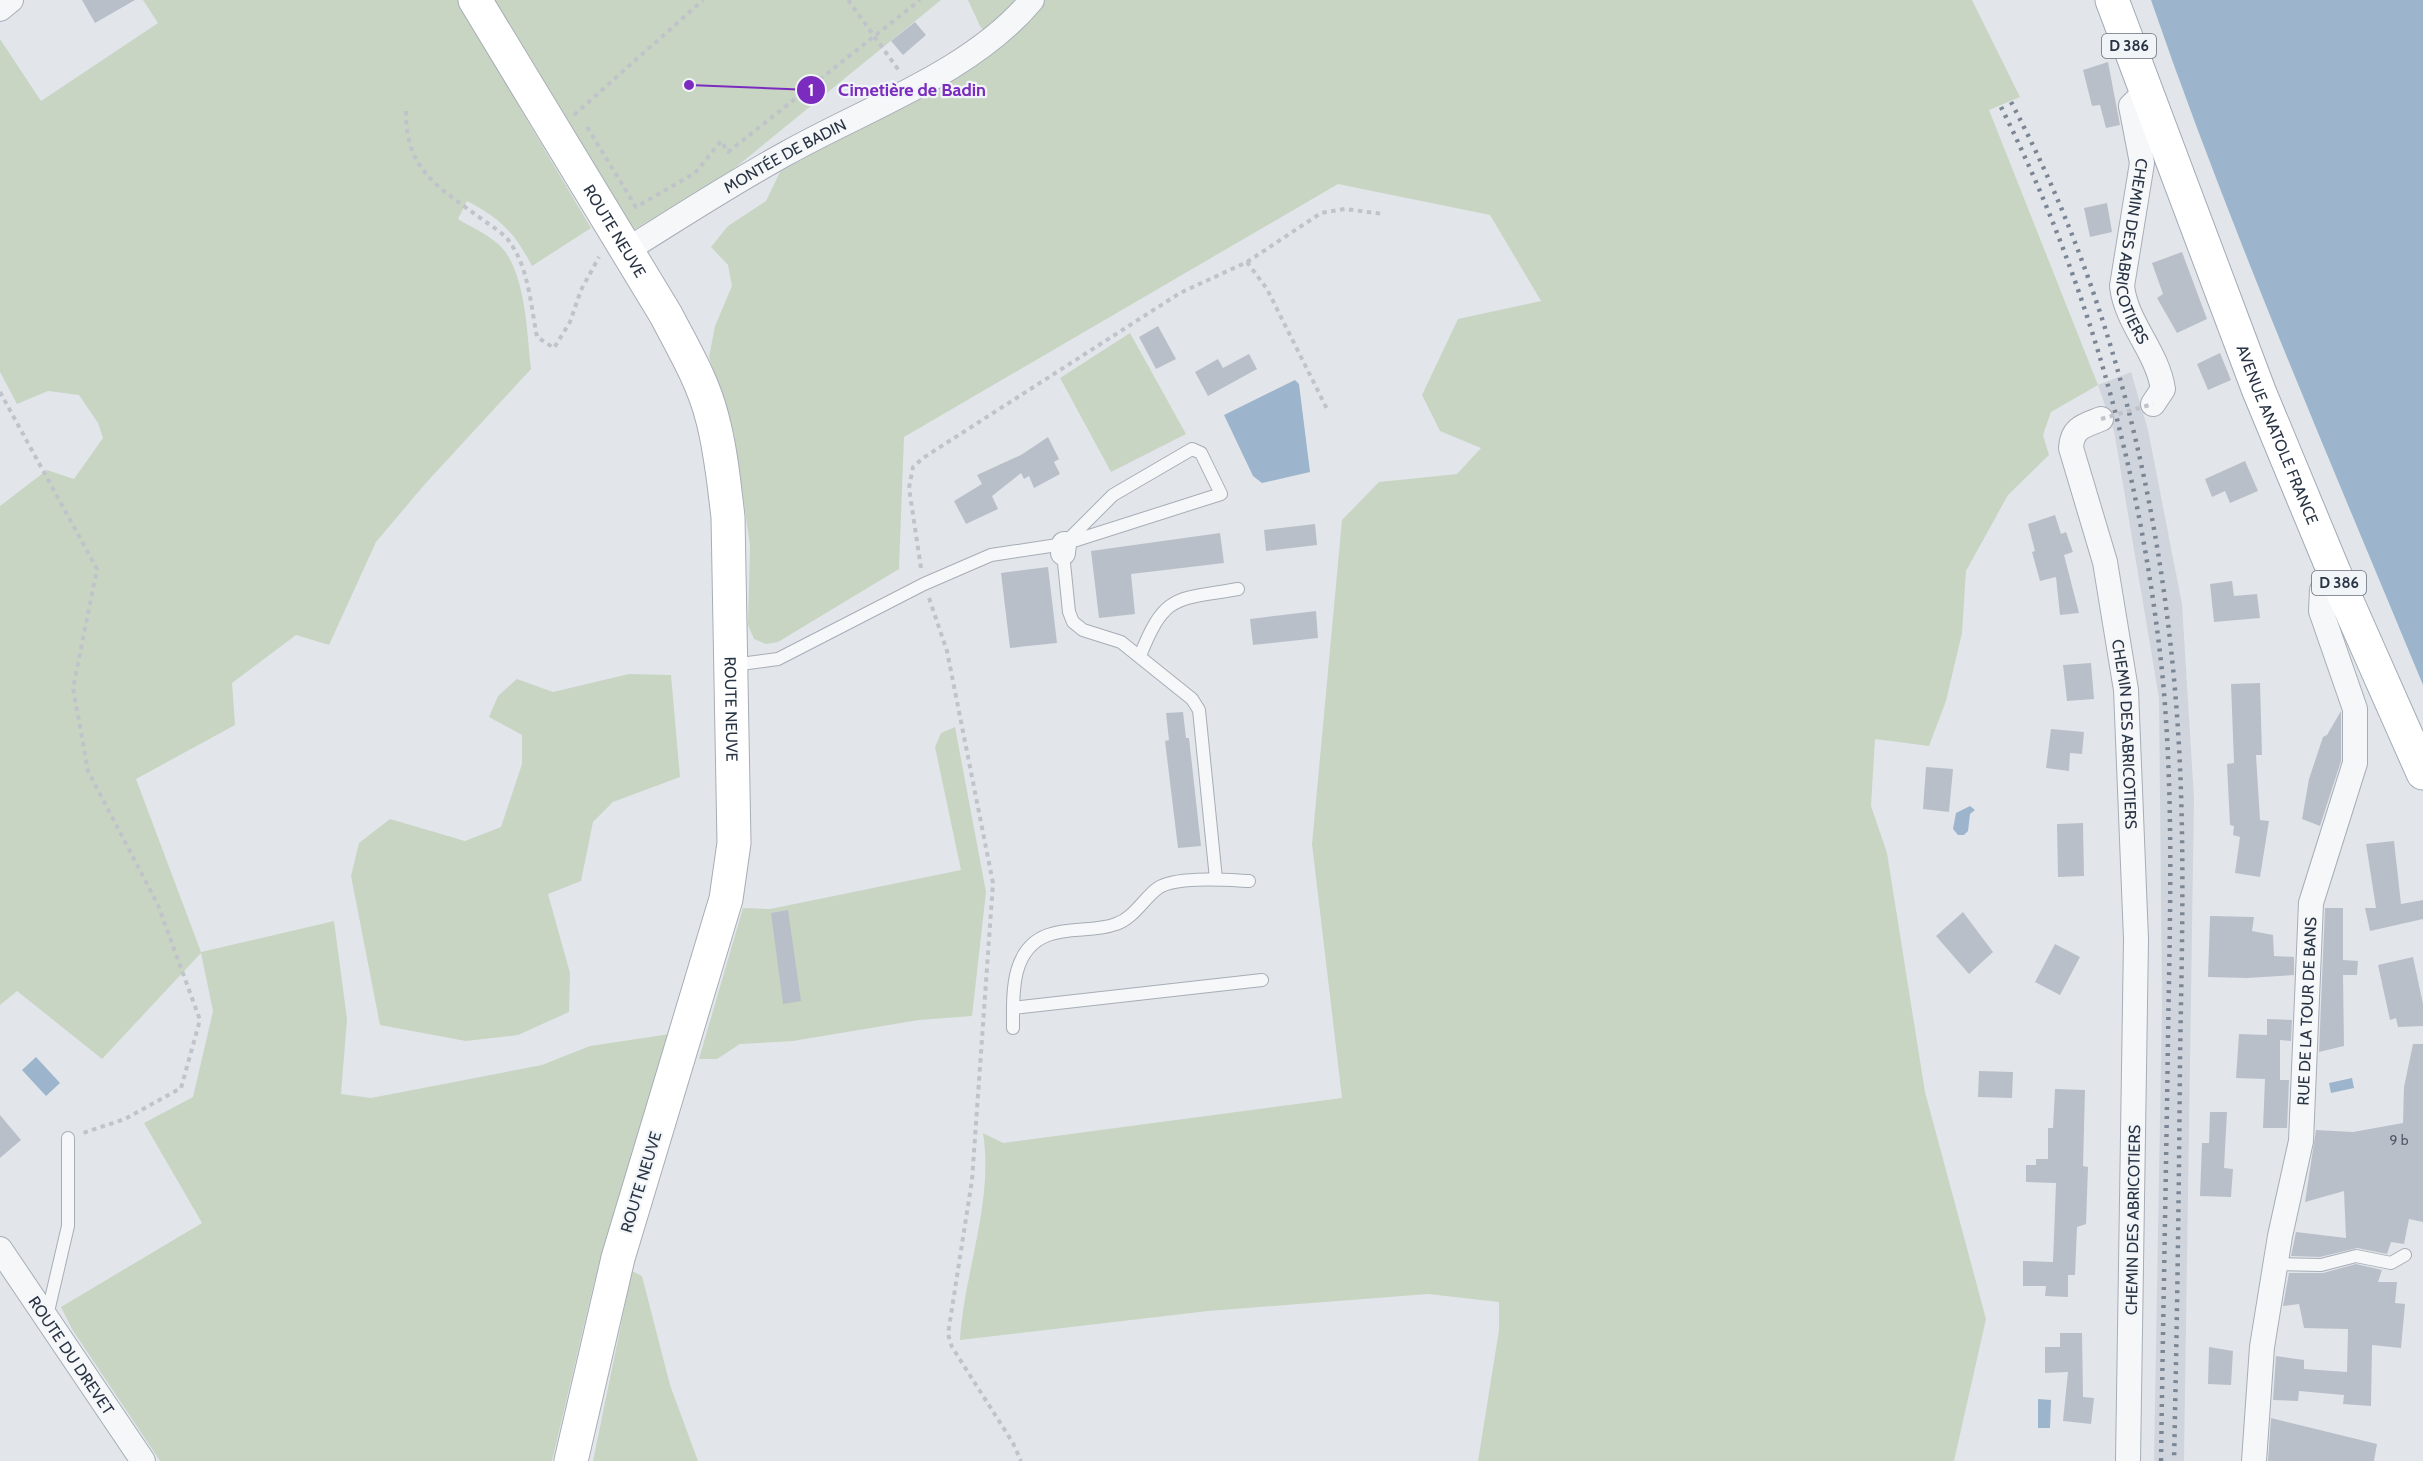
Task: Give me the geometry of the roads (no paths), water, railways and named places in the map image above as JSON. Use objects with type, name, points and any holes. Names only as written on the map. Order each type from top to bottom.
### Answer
[{"type":"street","points":[[0,9],[11,0]]},
{"type":"street","name":"ROUTE NEUVE","points":[[475,0],[566,122],[624,244],[687,356],[712,415],[723,467],[728,518],[733,665],[734,843],[726,899],[618,1258],[571,1461]]},
{"type":"street","name":"MONTÉE DE BADIN","points":[[624,244],[975,51],[1012,21],[1032,0]]},
{"type":"street","name":"D 386","points":[[2112,0],[2146,91]]},
{"type":"street","name":"CHEMIN DES ABRICOTIERS","points":[[2146,91],[2132,106],[2142,163],[2122,286],[2124,306],[2160,372],[2163,389],[2153,404]]},
{"type":"street","name":"AVENUE ANATOLE FRANCE","points":[[2146,91],[2259,391],[2334,572],[2423,773]]},
{"type":"street","name":"CHEMIN DES ABRICOTIERS","points":[[2101,419],[2078,428],[2072,435],[2072,448],[2105,562],[2126,690],[2136,939],[2128,1461]]},
{"type":"street","name":"RUE DE LA TOUR DE BANS","points":[[2254,1461],[2262,1347],[2275,1264],[2302,1134],[2311,903],[2355,763],[2355,709],[2321,611],[2322,590],[2334,572]]},
{"type":"street","name":"ROUTE DU DREVET","points":[[0,1249],[143,1461]]},
{"type":"lane","points":[[733,665],[765,662],[797,651],[924,584],[991,555],[1063,548],[1221,494],[1202,453],[1192,450],[1113,495],[1063,548],[1069,612],[1073,622],[1083,630],[1121,642],[1192,699],[1199,710],[1216,879]]},
{"type":"lane","points":[[1140,656],[1152,625],[1176,600],[1238,589]]},
{"type":"lane","points":[[1013,1028],[1013,980],[1020,963],[1037,942],[1048,935],[1116,924],[1166,884],[1216,879],[1249,881]]},
{"type":"lane","points":[[1013,1008],[1262,980]]},
{"type":"lane","points":[[47,1317],[68,1226],[68,1138]]},
{"type":"lane","points":[[2275,1264],[2321,1265],[2356,1256],[2391,1263],[2405,1255]]},
{"type":"water","points":[[2151,0],[2423,0],[2423,685],[2247,259]]},
{"type":"water","points":[[1295,380],[1299,384],[1310,472],[1262,483],[1253,476],[1224,415]]},
{"type":"water","points":[[1970,806],[1975,810],[1970,814],[1968,831],[1964,835],[1958,835],[1953,829],[1956,813]]},
{"type":"water","points":[[36,1057],[60,1083],[46,1096],[22,1070]]},
{"type":"water","points":[[2352,1078],[2354,1088],[2331,1093],[2329,1083]]},
{"type":"water","points":[[2038,1399],[2051,1400],[2050,1428],[2038,1428]]},
{"type":"railway","points":[[2011,102],[2047,175],[2078,251],[2105,328],[2128,407],[2146,487],[2171,649],[2178,730],[2182,853],[2174,1461]]},
{"type":"railway","points":[[2001,107],[2033,174],[2061,243],[2086,312],[2107,382],[2140,525],[2153,598],[2162,671],[2168,763],[2170,946],[2161,1461]]},
{"type":"place","name":"Cimetière de Badin","points":[[689,85]]}]
